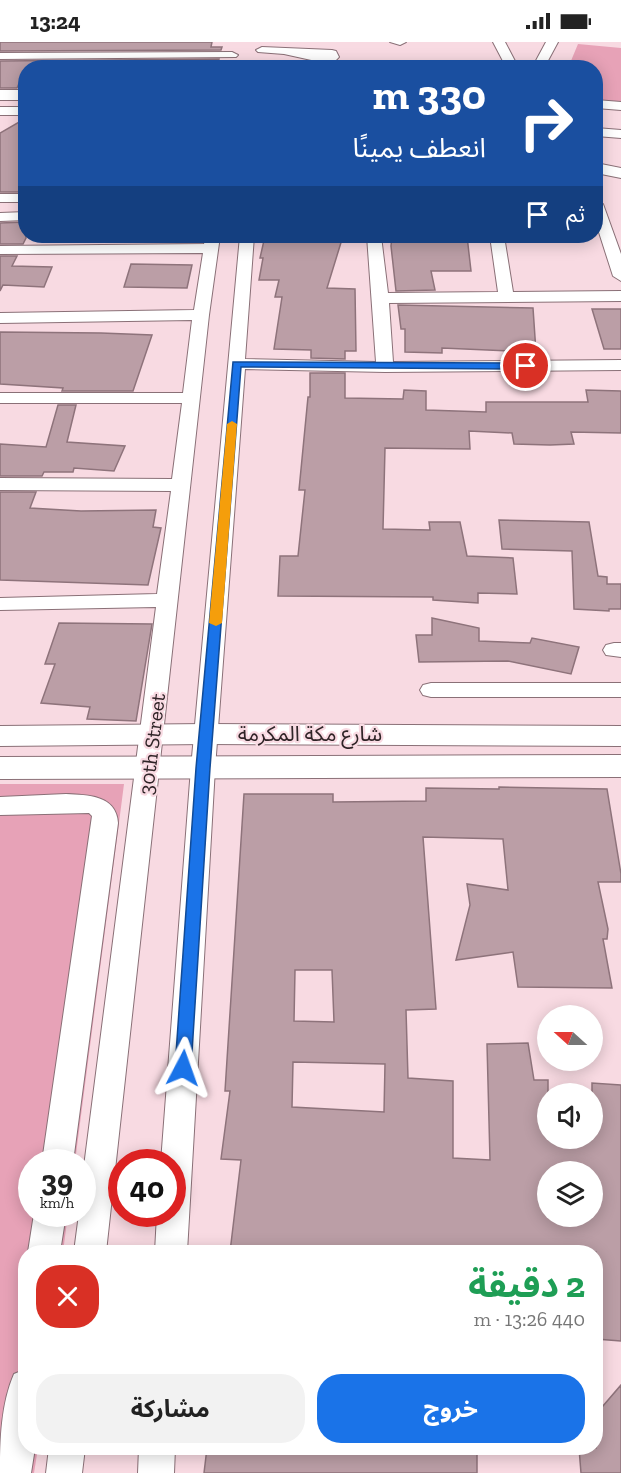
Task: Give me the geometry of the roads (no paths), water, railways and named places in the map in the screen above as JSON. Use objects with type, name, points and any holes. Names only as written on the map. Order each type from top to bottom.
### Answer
[{"type":"main road","points":[[0,95],[18,95]]},
{"type":"main road","points":[[0,103],[18,103]]},
{"type":"main road","points":[[603,159],[621,163]]},
{"type":"main road","points":[[603,169],[621,173]]},
{"type":"main road","name":"شارع مكة المكرمة","points":[[0,736],[207,734],[621,736]]},
{"type":"main road","name":"شارع مكة المكرمة","points":[[0,768],[621,766]]},
{"type":"street","points":[[39,60],[45,42]]},
{"type":"street","points":[[231,60],[234,42]]},
{"type":"street","points":[[499,42],[508,60]]},
{"type":"street","points":[[542,60],[552,42]]},
{"type":"street","points":[[262,51],[285,51]]},
{"type":"street","points":[[262,51],[293,60]]},
{"type":"street","points":[[0,56],[25,60]]},
{"type":"street","points":[[603,105],[621,106]]},
{"type":"street","points":[[0,111],[18,111]]},
{"type":"street","points":[[603,120],[621,121]]},
{"type":"street","points":[[603,133],[621,134]]},
{"type":"street","points":[[0,198],[18,198]]},
{"type":"street","points":[[0,217],[18,216]]},
{"type":"street","points":[[603,229],[621,276]]},
{"type":"street","points":[[0,250],[185,243]]},
{"type":"street","name":"30th Street","points":[[91,1245],[211,243]]},
{"type":"street","points":[[171,1245],[203,768],[246,243]]},
{"type":"street","points":[[375,243],[385,367]]},
{"type":"street","points":[[498,243],[506,296]]},
{"type":"street","points":[[381,298],[621,296]]},
{"type":"street","points":[[0,318],[201,315]]},
{"type":"street","points":[[237,364],[385,367],[621,365]]},
{"type":"street","points":[[0,398],[192,398]]},
{"type":"street","points":[[0,484],[181,485]]},
{"type":"street","points":[[0,604],[167,600]]},
{"type":"street","points":[[431,690],[621,690]]},
{"type":"street","points":[[0,806],[81,804],[99,807],[104,813],[105,823],[59,1149]]},
{"type":"street","points":[[45,1245],[48,1227]]},
{"type":"street","points":[[13,1473],[18,1440]]},
{"type":"street","points":[[63,1473],[66,1455]]},
{"type":"street","points":[[156,1473],[157,1455]]}]
